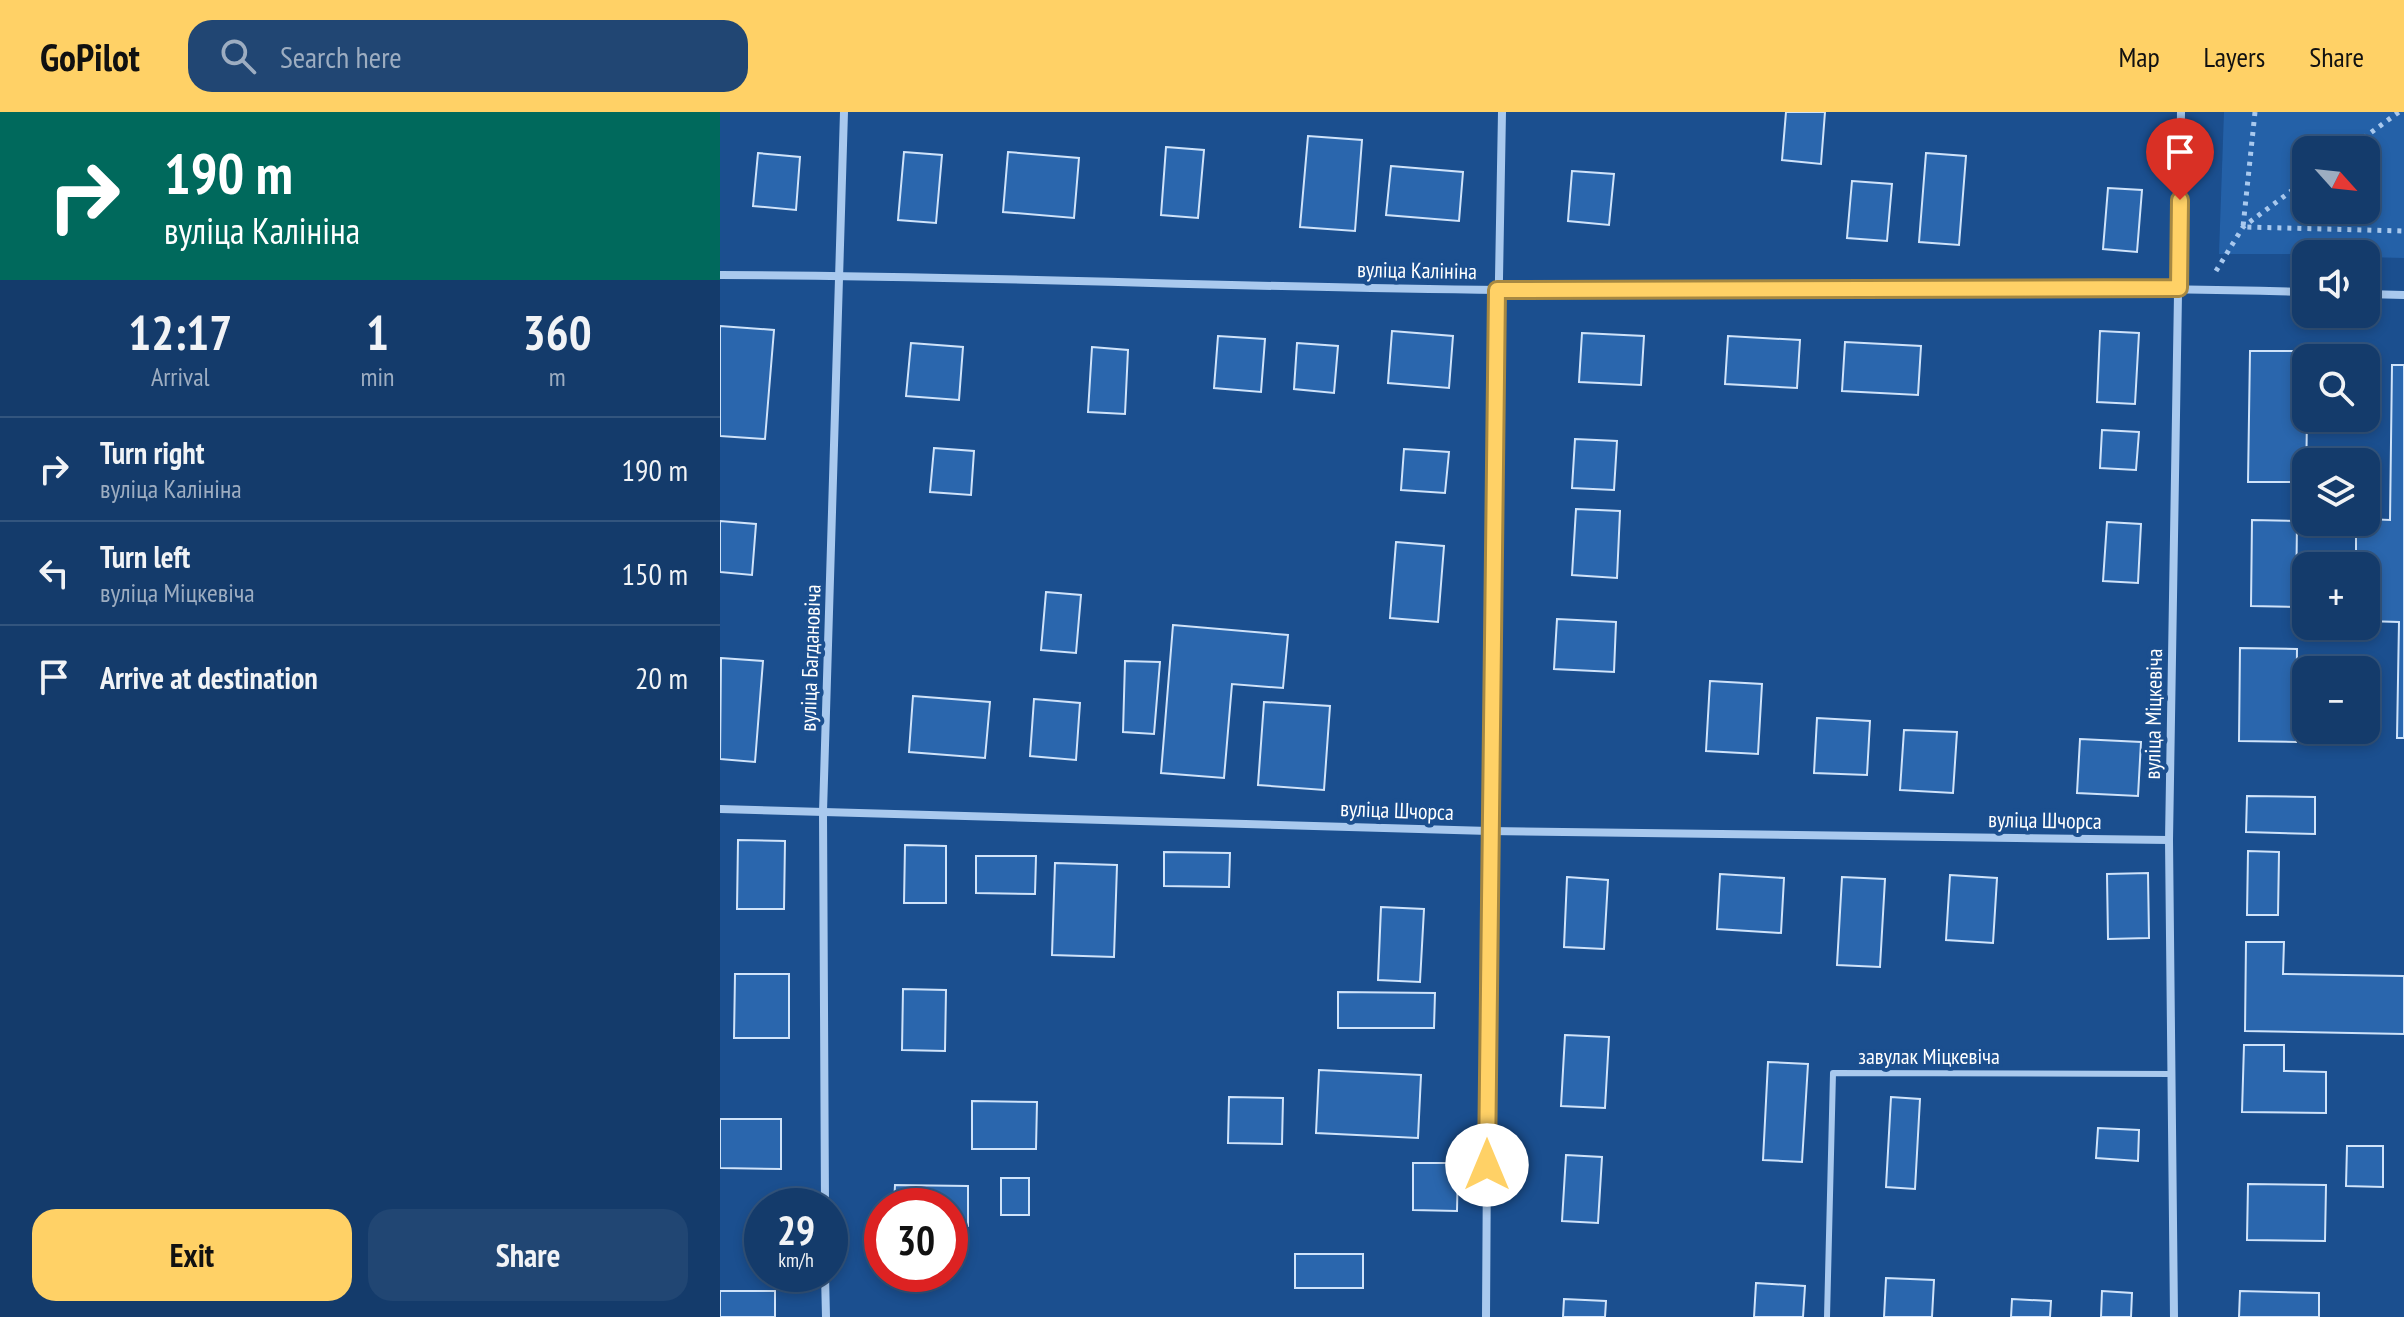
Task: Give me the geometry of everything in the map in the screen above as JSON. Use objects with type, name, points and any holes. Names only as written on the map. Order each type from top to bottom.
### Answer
[{"type":"street","name":"вуліца Багдановіча","points":[[825,1188],[823,812],[844,112]]},
{"type":"street","points":[[1486,1317],[1489,831],[1502,112]]},
{"type":"street","name":"вуліца Міцкевіча","points":[[2174,1317],[2169,840],[2181,112]]},
{"type":"street","name":"вуліца Калініна","points":[[720,275],[1497,290],[2179,288],[2292,292]]},
{"type":"street","points":[[2380,294],[2404,295]]},
{"type":"street","name":"вуліца Шчорса","points":[[720,809],[1489,831],[2169,840]]},
{"type":"street","points":[[825,1292],[826,1317]]},
{"type":"lane","name":"завулак Міцкевіча","points":[[1827,1317],[1833,1073],[2172,1074]]},
{"type":"path","points":[[2243,227],[2255,112]]},
{"type":"path","points":[[2366,136],[2399,112]]},
{"type":"path","points":[[2205,289],[2243,227],[2292,190]]},
{"type":"path","points":[[2243,227],[2404,231]]},
{"type":"shaded area","points":[[2224,112],[2404,112],[2404,258],[2380,257],[2380,240],[2292,240],[2292,254],[2219,254]]},
{"type":"building","points":[[1786,112],[1825,112],[1821,164],[1782,160]]},
{"type":"building","points":[[1308,136],[1362,140],[1355,231],[1300,227]]},
{"type":"building","points":[[1166,147],[1204,150],[1198,218],[1161,215]]},
{"type":"building","points":[[904,152],[942,155],[936,223],[898,220]]},
{"type":"building","points":[[1008,152],[1079,158],[1074,218],[1003,212]]},
{"type":"building","points":[[758,153],[800,157],[796,210],[753,206]]},
{"type":"building","points":[[1926,153],[1966,156],[1959,245],[1919,242]]},
{"type":"building","points":[[1391,166],[1463,172],[1459,221],[1386,215]]},
{"type":"building","points":[[1572,171],[1614,174],[1609,225],[1568,221]]},
{"type":"building","points":[[1852,181],[1892,184],[1887,241],[1847,238]]},
{"type":"building","points":[[2108,188],[2142,190],[2137,252],[2103,249]]},
{"type":"building","points":[[720,326],[774,330],[765,439],[720,436]]},
{"type":"building","points":[[1392,331],[1453,336],[1449,388],[1388,383]]},
{"type":"building","points":[[2100,331],[2139,333],[2135,404],[2097,402]]},
{"type":"building","points":[[1582,333],[1644,336],[1641,385],[1579,382]]},
{"type":"building","points":[[1218,336],[1265,339],[1261,392],[1214,388]]},
{"type":"building","points":[[1728,336],[1800,340],[1797,388],[1725,384]]},
{"type":"building","points":[[1845,342],[1921,346],[1918,395],[1842,391]]},
{"type":"building","points":[[911,343],[963,347],[959,400],[906,396]]},
{"type":"building","points":[[1297,343],[1338,346],[1334,393],[1294,389]]},
{"type":"building","points":[[1092,347],[1128,350],[1125,414],[1088,412]]},
{"type":"building","points":[[2250,351],[2292,351],[2292,432],[2307,432],[2307,448],[2292,448],[2292,482],[2248,482]]},
{"type":"building","points":[[2392,365],[2404,365],[2404,738],[2397,738],[2399,622],[2380,621],[2380,552],[2356,552],[2356,536],[2380,536],[2380,520],[2390,520]]},
{"type":"building","points":[[2102,430],[2139,432],[2136,470],[2100,468]]},
{"type":"building","points":[[1575,439],[1617,441],[1614,490],[1572,488]]},
{"type":"building","points":[[934,448],[974,451],[971,495],[930,492]]},
{"type":"building","points":[[1404,449],[1449,452],[1445,493],[1401,490]]},
{"type":"building","points":[[1576,509],[1620,511],[1617,578],[1572,575]]},
{"type":"building","points":[[2252,520],[2292,521],[2292,536],[2297,536],[2297,552],[2292,552],[2292,607],[2251,606]]},
{"type":"building","points":[[720,521],[756,524],[752,575],[720,572]]},
{"type":"building","points":[[2107,522],[2141,524],[2138,583],[2103,581]]},
{"type":"building","points":[[1396,542],[1444,546],[1438,622],[1390,618]]},
{"type":"building","points":[[1046,592],[1081,595],[1076,653],[1041,650]]},
{"type":"building","points":[[1557,619],[1616,622],[1614,672],[1554,669]]},
{"type":"building","points":[[1173,625],[1288,635],[1283,688],[1232,684],[1224,778],[1161,773]]},
{"type":"building","points":[[2240,648],[2297,649],[2297,656],[2292,656],[2292,742],[2239,741]]},
{"type":"building","points":[[721,658],[763,661],[755,762],[720,759]]},
{"type":"building","points":[[1125,661],[1160,662],[1154,734],[1123,732]]},
{"type":"building","points":[[1710,681],[1762,684],[1758,754],[1706,751]]},
{"type":"building","points":[[913,696],[990,702],[985,758],[909,752]]},
{"type":"building","points":[[1034,699],[1080,703],[1076,760],[1030,756]]},
{"type":"building","points":[[1264,702],[1330,706],[1324,790],[1258,785]]},
{"type":"building","points":[[1817,718],[1870,721],[1867,775],[1814,773]]},
{"type":"building","points":[[1904,730],[1957,732],[1953,793],[1900,790]]},
{"type":"building","points":[[2080,739],[2141,742],[2138,796],[2077,793]]},
{"type":"building","points":[[2247,796],[2315,797],[2315,834],[2246,832]]},
{"type":"building","points":[[738,840],[785,841],[784,909],[737,909]]},
{"type":"building","points":[[905,845],[946,846],[946,903],[904,903]]},
{"type":"building","points":[[2248,851],[2279,852],[2278,915],[2247,915]]},
{"type":"building","points":[[1164,852],[1230,853],[1229,887],[1164,886]]},
{"type":"building","points":[[976,856],[1036,856],[1035,894],[976,893]]},
{"type":"building","points":[[1055,863],[1117,865],[1114,957],[1052,955]]},
{"type":"building","points":[[2148,873],[2149,938],[2108,939],[2107,874]]},
{"type":"building","points":[[1720,874],[1784,878],[1781,933],[1717,929]]},
{"type":"building","points":[[1950,875],[1997,878],[1993,943],[1946,940]]},
{"type":"building","points":[[1567,877],[1608,880],[1604,949],[1564,947]]},
{"type":"building","points":[[1842,877],[1885,879],[1880,967],[1837,965]]},
{"type":"building","points":[[1381,907],[1424,909],[1420,982],[1378,980]]},
{"type":"building","points":[[2246,942],[2284,942],[2283,974],[2404,976],[2404,1034],[2245,1031]]},
{"type":"building","points":[[735,974],[789,974],[789,1038],[734,1038]]},
{"type":"building","points":[[903,989],[946,990],[945,1051],[902,1050]]},
{"type":"building","points":[[1338,992],[1435,993],[1434,1028],[1338,1028]]},
{"type":"building","points":[[1565,1035],[1609,1037],[1605,1108],[1561,1106]]},
{"type":"building","points":[[2244,1045],[2284,1045],[2284,1071],[2326,1072],[2326,1113],[2242,1112]]},
{"type":"building","points":[[1768,1062],[1808,1064],[1802,1162],[1763,1160]]},
{"type":"building","points":[[1319,1070],[1421,1075],[1418,1138],[1316,1133]]},
{"type":"building","points":[[1229,1097],[1283,1098],[1282,1144],[1228,1143]]},
{"type":"building","points":[[1891,1097],[1920,1099],[1915,1189],[1886,1187]]},
{"type":"building","points":[[972,1101],[1037,1102],[1036,1149],[972,1149]]},
{"type":"building","points":[[720,1119],[781,1119],[781,1169],[720,1168]]},
{"type":"building","points":[[2098,1128],[2139,1130],[2138,1161],[2096,1158]]},
{"type":"building","points":[[2347,1146],[2383,1146],[2383,1187],[2346,1186]]},
{"type":"building","points":[[1566,1155],[1602,1157],[1598,1223],[1562,1221]]},
{"type":"building","points":[[1413,1163],[1458,1163],[1457,1211],[1413,1210]]},
{"type":"building","points":[[1001,1178],[1029,1178],[1029,1215],[1001,1215]]},
{"type":"building","points":[[2248,1184],[2326,1185],[2325,1241],[2247,1240]]},
{"type":"building","points":[[895,1185],[968,1186],[968,1188],[895,1188]]},
{"type":"building","points":[[1295,1254],[1363,1254],[1363,1288],[1295,1288]]},
{"type":"building","points":[[1886,1278],[1934,1280],[1932,1317],[1884,1317]]},
{"type":"building","points":[[1756,1283],[1805,1286],[1803,1317],[1754,1317]]},
{"type":"building","points":[[720,1291],[775,1292],[775,1317],[720,1317]]},
{"type":"building","points":[[2102,1291],[2132,1293],[2131,1317],[2101,1317]]},
{"type":"building","points":[[2240,1291],[2319,1293],[2319,1317],[2239,1317]]},
{"type":"building","points":[[1564,1299],[1606,1301],[1605,1317],[1563,1317]]},
{"type":"building","points":[[2012,1299],[2051,1301],[2050,1317],[2011,1317]]},
{"type":"route","points":[[1487,1165],[1497,290],[2179,288],[2180,200]]}]
